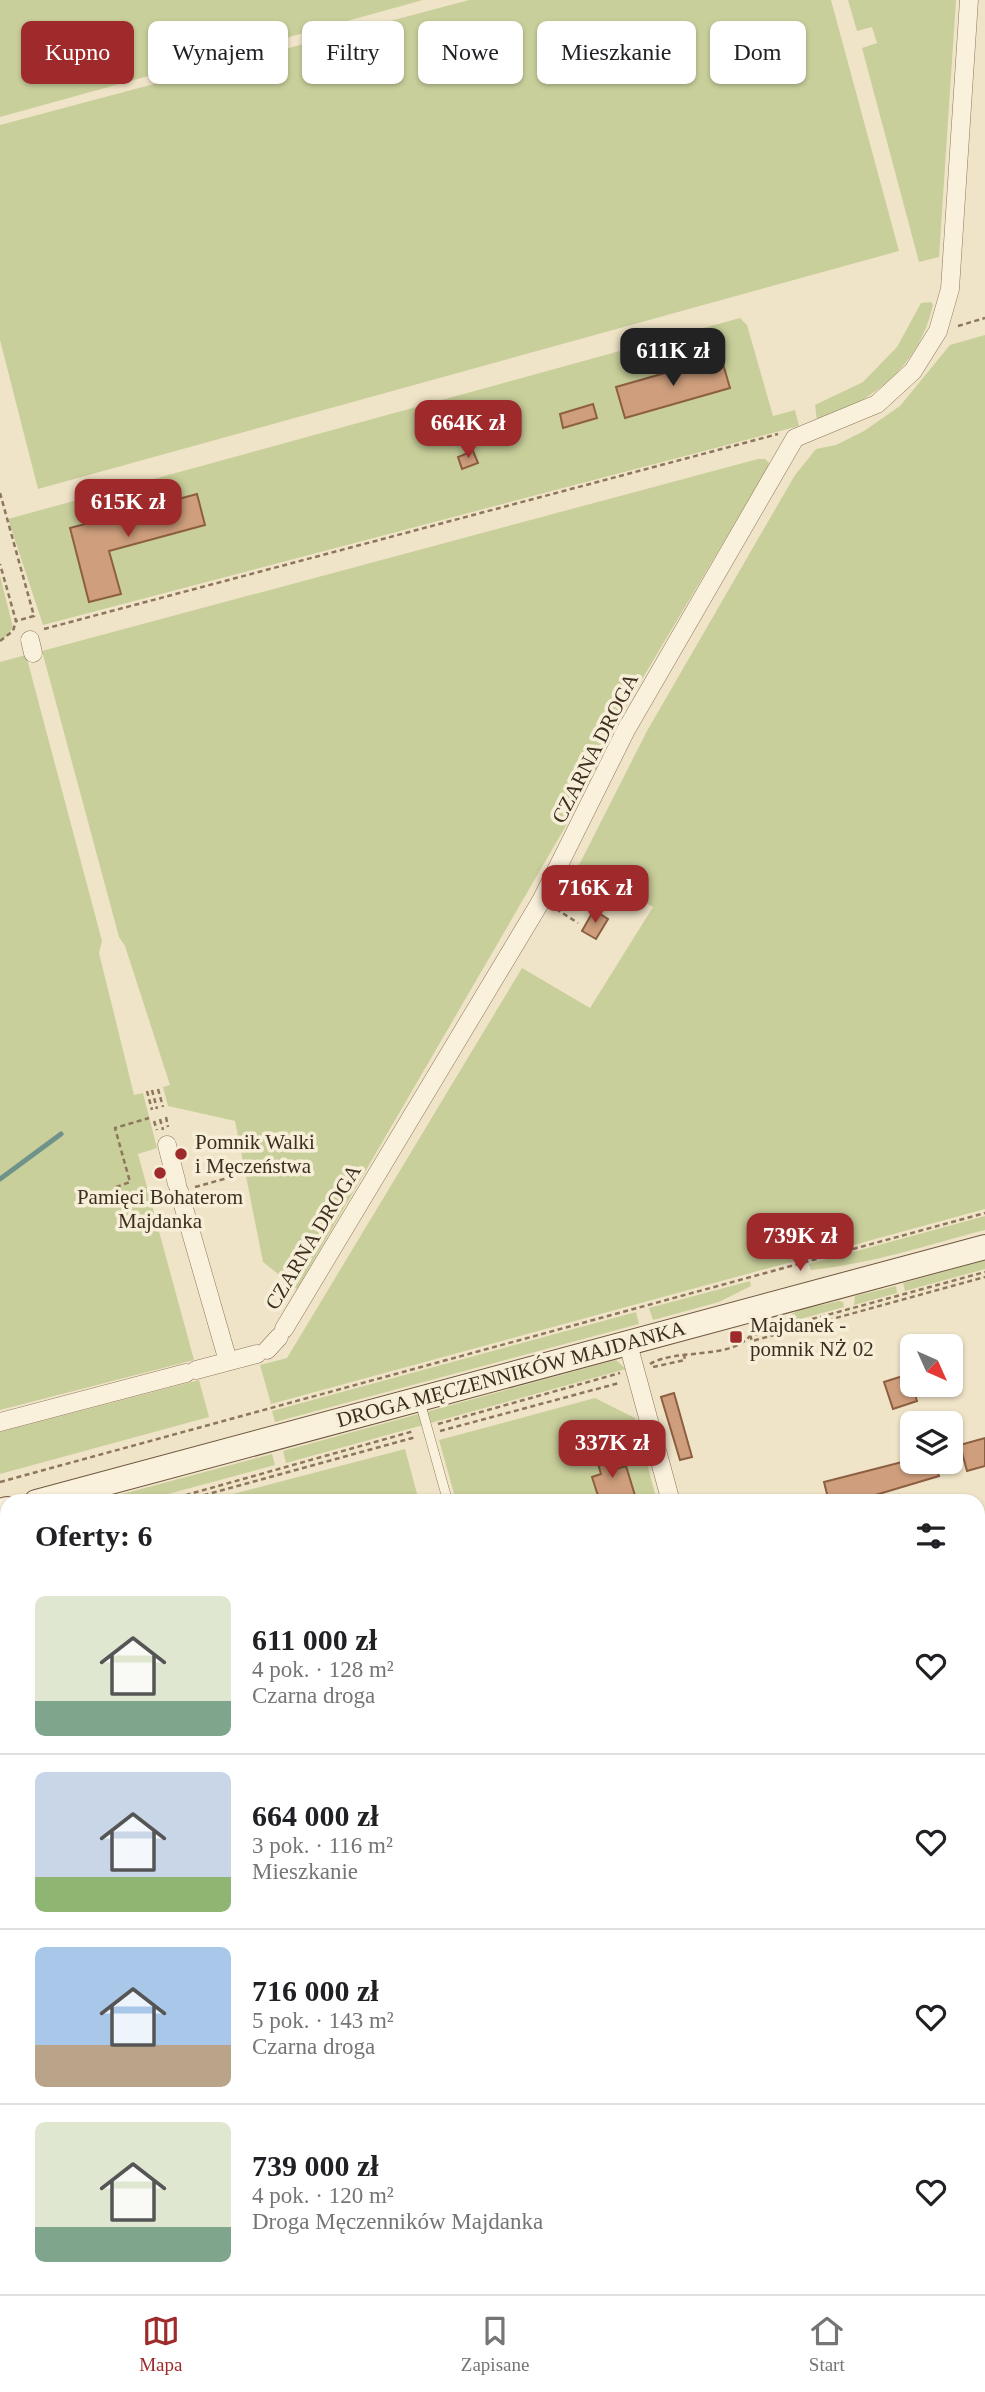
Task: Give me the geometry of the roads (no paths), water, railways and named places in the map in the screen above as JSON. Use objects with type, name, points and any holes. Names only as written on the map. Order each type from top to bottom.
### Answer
[{"type":"street","name":"CZARNA DROGA","points":[[228,1361],[272,1343],[541,901],[626,730],[791,435],[877,404],[913,371],[938,331],[950,289],[970,0]]},
{"type":"street","points":[[0,1422],[228,1361],[167,1145]]},
{"type":"street","name":"DROGA MĘCZENNIKÓW MAJDANKA","points":[[66,1494],[985,1247]]},
{"type":"street","points":[[628,1344],[630,1375],[668,1494]]},
{"type":"lane","points":[[419,1399],[446,1494]]},
{"type":"waterway","points":[[0,1179],[61,1134]]},
{"type":"place","name":"Pomnik Walki i Męczeństwa","points":[[181,1154]]},
{"type":"place","name":"Pamięci Bohaterom Majdanka","points":[[160,1173]]},
{"type":"place","name":"Majdanek - pomnik NŻ 02","points":[[736,1337]]}]
